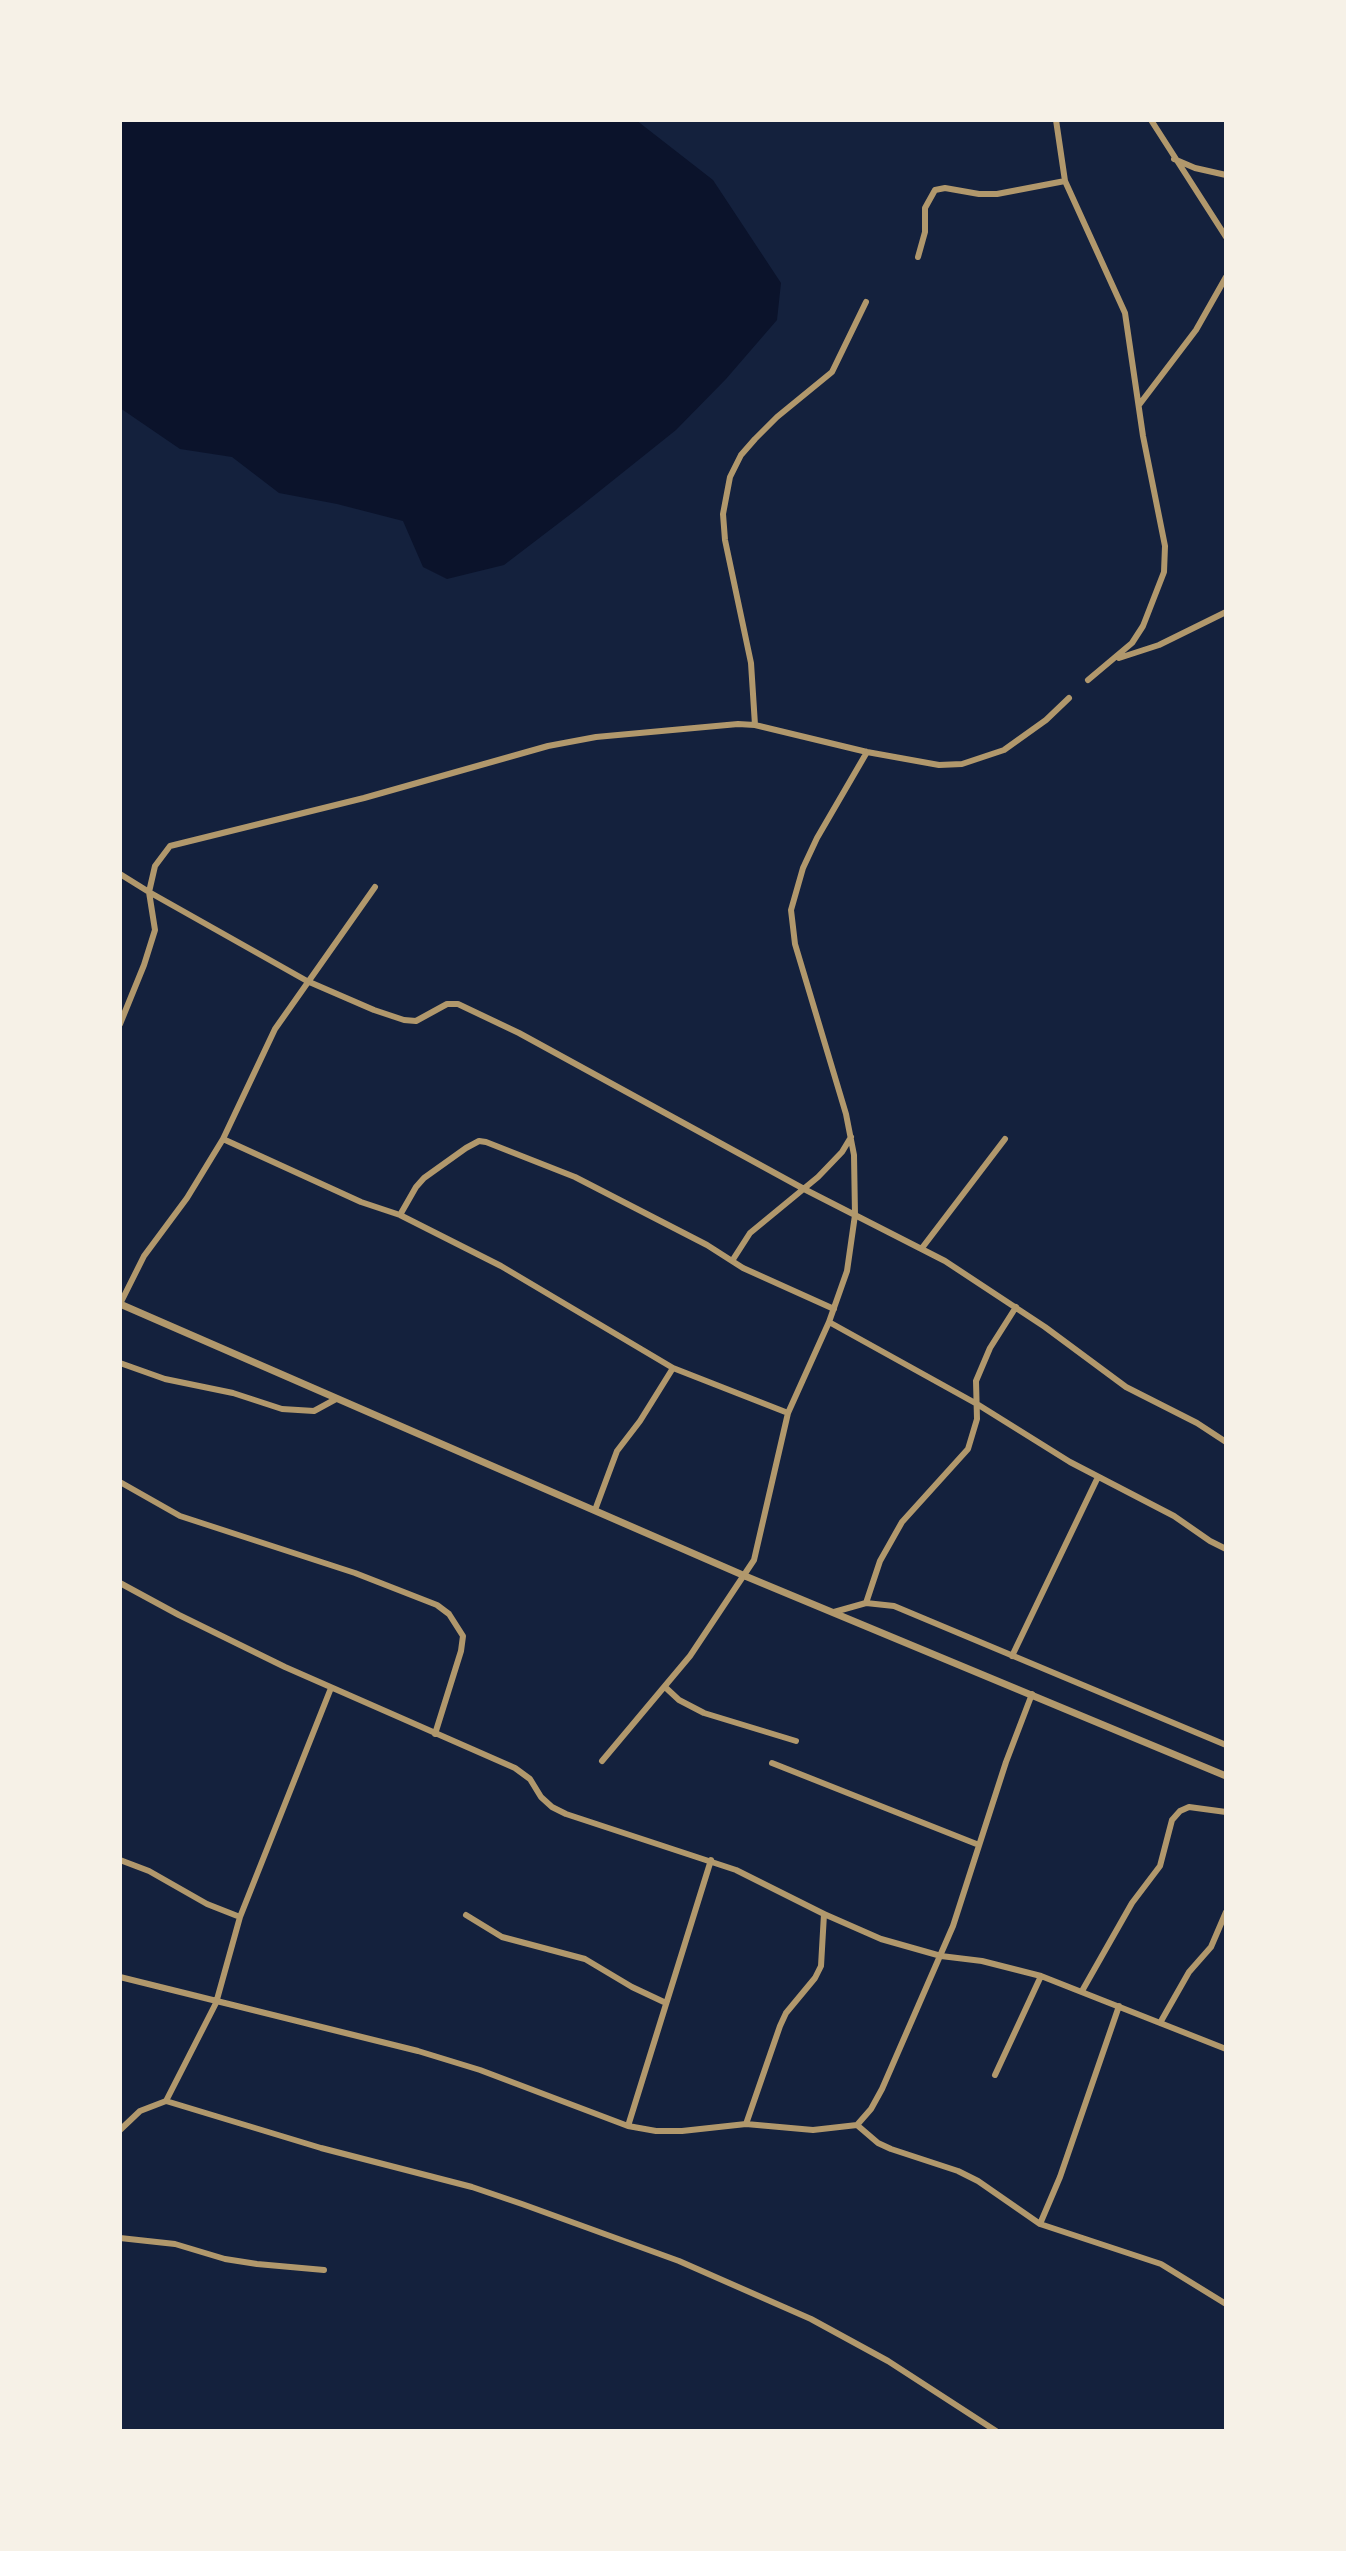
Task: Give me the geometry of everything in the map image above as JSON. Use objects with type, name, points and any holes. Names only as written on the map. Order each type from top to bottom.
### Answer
[{"type":"street","points":[[1056,120],[1065,181],[1125,313],[1165,546],[1164,572],[1143,626],[1116,659],[1088,680]]},
{"type":"street","points":[[1151,120],[1226,237]]},
{"type":"street","points":[[1174,159],[1195,168],[1226,175]]},
{"type":"street","points":[[918,257],[925,232],[925,208],[935,190],[945,188],[997,194],[1065,181]]},
{"type":"street","points":[[1139,405],[1196,330],[1226,277]]},
{"type":"street","points":[[755,725],[751,663],[725,540],[725,496],[741,455],[777,417],[832,372],[866,302]]},
{"type":"street","points":[[1116,659],[1159,645],[1226,612]]},
{"type":"street","points":[[120,1024],[155,930],[149,892],[155,866],[170,846],[364,798],[548,746],[596,737],[720,725],[755,725],[867,752],[939,765],[962,764],[985,758],[1021,739],[1069,698]]},
{"type":"street","points":[[602,1761],[690,1656],[745,1576],[757,1549],[767,1493],[788,1413],[829,1322],[847,1271],[855,1215],[854,1155],[795,944],[791,910],[803,868],[817,838],[867,752]]},
{"type":"street","points":[[120,874],[307,981],[404,1020],[419,1020],[447,1004],[466,1006],[595,1072],[804,1189],[922,1248],[1016,1307],[1126,1387],[1197,1423],[1226,1442]]},
{"type":"street","points":[[375,887],[275,1029],[223,1139],[187,1198],[137,1268],[120,1304],[745,1576],[1226,1776]]},
{"type":"street","points":[[732,1261],[750,1233],[831,1164],[851,1137]]},
{"type":"street","points":[[223,1139],[348,1196],[400,1215],[512,1273],[673,1368],[788,1413]]},
{"type":"street","points":[[922,1248],[1005,1139]]},
{"type":"street","points":[[400,1215],[424,1178],[466,1148],[479,1141],[486,1142],[548,1165],[602,1190],[732,1261],[834,1309]]},
{"type":"street","points":[[866,1603],[880,1561],[896,1532],[920,1500],[968,1449],[977,1419],[976,1381],[1016,1307]]},
{"type":"street","points":[[829,1322],[977,1404],[1038,1444],[1174,1516],[1226,1549]]},
{"type":"street","points":[[120,1363],[180,1383],[233,1393],[282,1409],[314,1411],[336,1399]]},
{"type":"street","points":[[595,1510],[617,1451],[673,1368]]},
{"type":"street","points":[[1012,1656],[1098,1477]]},
{"type":"street","points":[[120,1482],[180,1516],[355,1573],[437,1605],[449,1614],[463,1636],[435,1734]]},
{"type":"street","points":[[120,1583],[331,1688],[515,1768],[530,1779],[541,1797],[552,1807],[566,1814],[711,1860],[881,1939],[941,1956],[982,1961],[1041,1976],[1226,2049]]},
{"type":"street","points":[[834,1612],[866,1603],[901,1609],[1226,1745]]},
{"type":"street","points":[[665,1687],[679,1700],[704,1713],[796,1741]]},
{"type":"street","points":[[166,2101],[216,2003],[240,1917],[331,1688]]},
{"type":"street","points":[[120,1977],[418,2051],[480,2070],[628,2126],[682,2131],[746,2124],[813,2130],[857,2125],[882,2089],[941,1956],[1032,1694]]},
{"type":"street","points":[[772,1763],[979,1845]]},
{"type":"street","points":[[1082,1991],[1132,1903],[1160,1866],[1172,1820],[1189,1807],[1226,1812]]},
{"type":"street","points":[[120,1860],[149,1871],[207,1904],[240,1917]]},
{"type":"street","points":[[628,2126],[711,1860]]},
{"type":"street","points":[[1160,2023],[1189,1972],[1211,1947],[1226,1912]]},
{"type":"street","points":[[746,2124],[780,2026],[821,1966],[824,1914]]},
{"type":"street","points":[[466,1915],[502,1937],[585,1959],[666,2003]]},
{"type":"street","points":[[995,2075],[1041,1976]]},
{"type":"street","points":[[1040,2224],[1060,2177],[1119,2006]]},
{"type":"street","points":[[120,2130],[140,2111],[166,2101],[298,2141],[472,2187],[679,2261],[763,2296],[852,2339],[996,2431]]},
{"type":"street","points":[[857,2125],[878,2143],[978,2181],[1040,2224],[1161,2264],[1226,2304]]},
{"type":"street","points":[[120,2238],[175,2244],[225,2259],[324,2270]]},
{"type":"water","points":[[120,120],[636,120],[713,180],[781,283],[777,320],[676,430],[576,510],[504,565],[447,579],[423,567],[403,521],[279,493],[232,457],[180,449],[120,408]]}]
